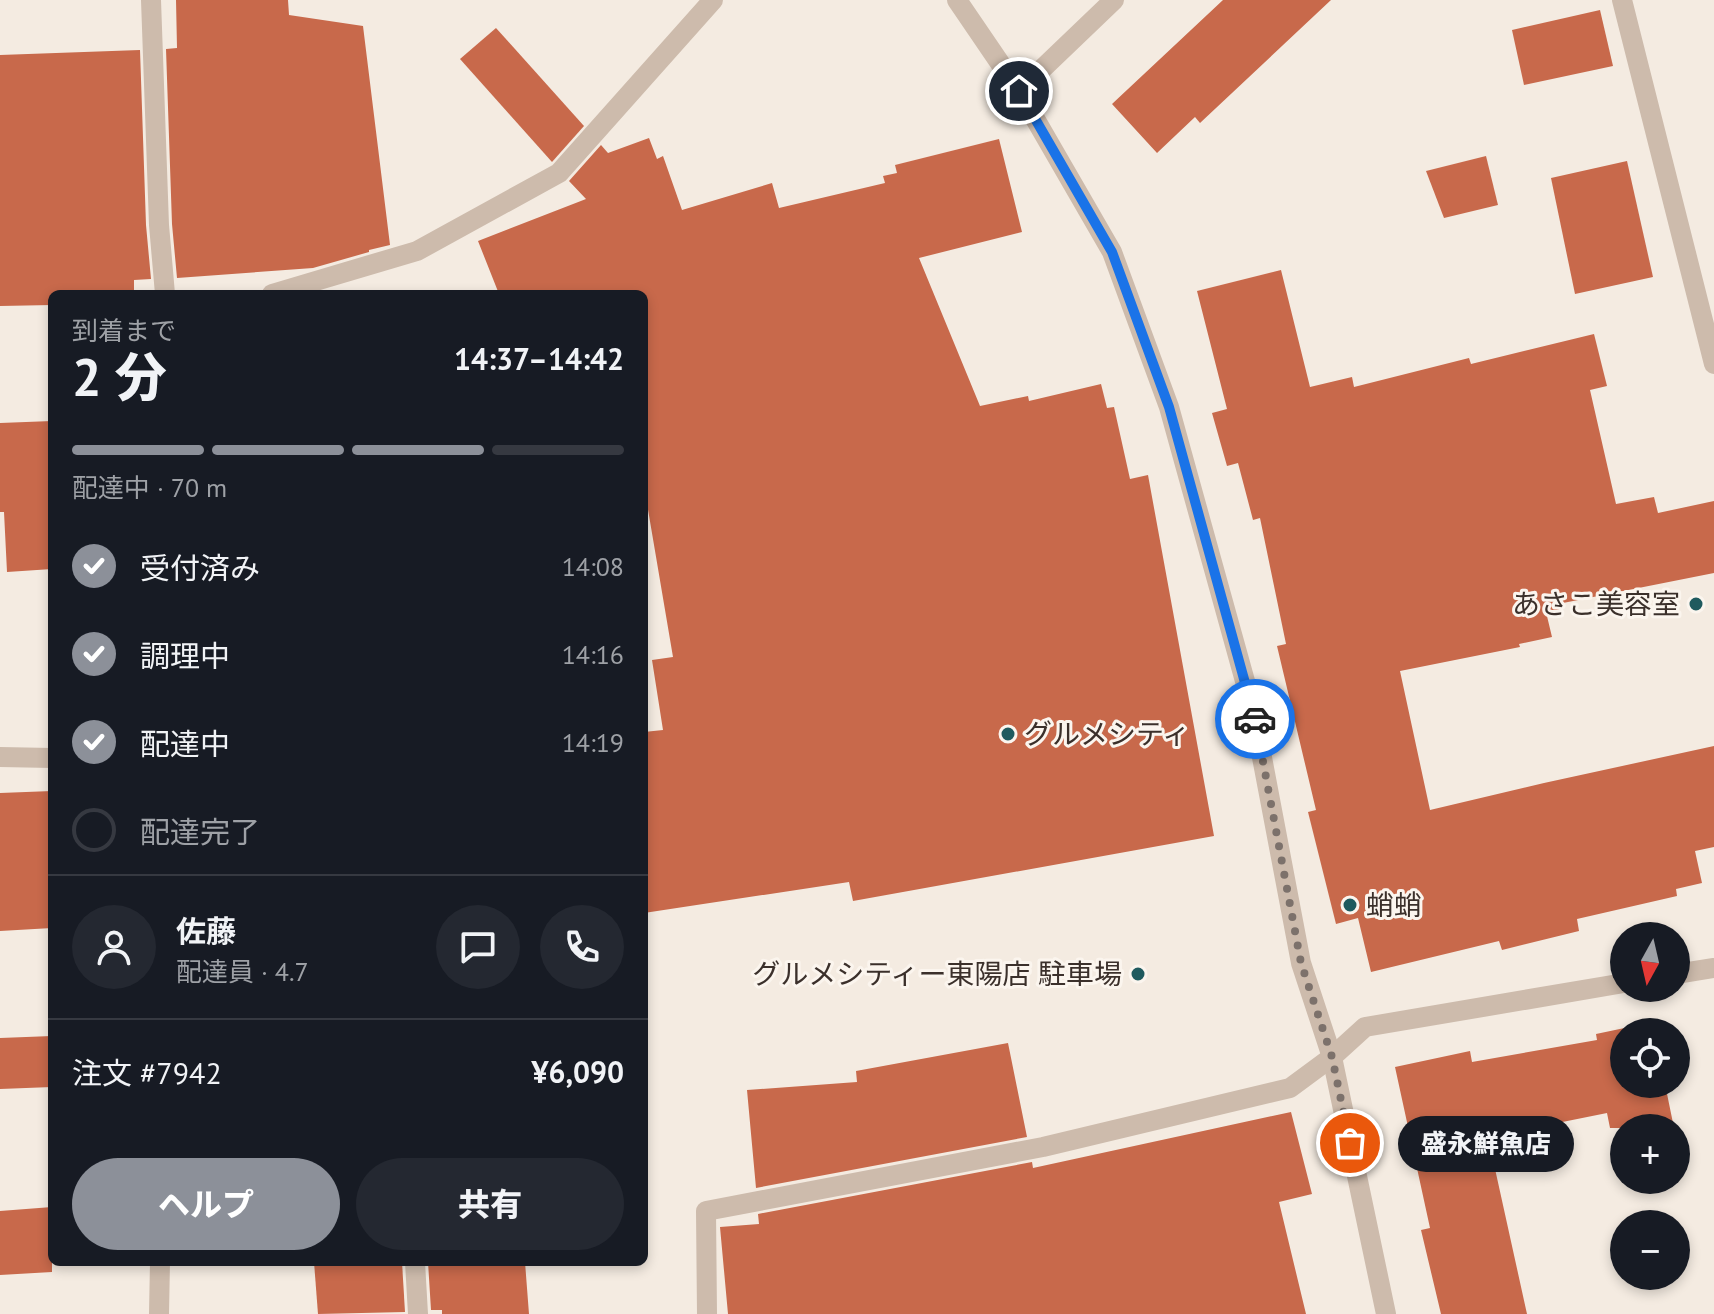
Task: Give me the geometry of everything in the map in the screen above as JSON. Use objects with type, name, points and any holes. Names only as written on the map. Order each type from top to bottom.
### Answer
[{"type":"street","points":[[151,0],[159,225],[165,290]]},
{"type":"street","points":[[285,290],[417,251],[559,173],[713,0]]},
{"type":"street","points":[[957,0],[1019,91],[1112,252],[1169,407],[1253,710],[1301,963],[1332,1057],[1386,1314]]},
{"type":"street","points":[[1019,91],[1114,0]]},
{"type":"street","points":[[1622,0],[1714,364]]},
{"type":"street","points":[[0,757],[48,758]]},
{"type":"street","points":[[1690,972],[1714,968]]},
{"type":"street","points":[[707,1314],[706,1211],[1043,1147],[1290,1088],[1332,1057],[1365,1027],[1610,985]]},
{"type":"street","points":[[159,1314],[160,1266]]},
{"type":"street","points":[[415,1266],[418,1314]]},
{"type":"building","points":[[176,0],[288,0],[289,15],[363,26],[390,245],[313,268],[177,278],[172,224],[166,49],[177,48]]},
{"type":"building","points":[[1223,0],[1331,0],[1200,123],[1195,117],[1157,153],[1112,104]]},
{"type":"building","points":[[1600,10],[1613,66],[1524,85],[1512,30]]},
{"type":"building","points":[[496,28],[584,126],[552,162],[460,59]]},
{"type":"building","points":[[140,50],[146,225],[151,279],[134,280],[134,290],[48,290],[48,305],[0,306],[0,55]]},
{"type":"building","points":[[649,138],[657,159],[663,156],[682,210],[772,183],[779,208],[885,183],[883,176],[897,173],[895,165],[999,139],[1022,232],[919,258],[980,406],[1028,396],[1029,401],[1101,384],[1107,408],[1114,407],[1130,479],[1148,475],[1214,836],[853,901],[849,882],[648,912],[648,732],[663,730],[652,660],[673,657],[648,510],[648,290],[497,290],[478,241],[586,199],[569,181],[601,145],[608,153]]},
{"type":"building","points":[[1486,156],[1498,205],[1444,218],[1426,171]]},
{"type":"building","points":[[1627,161],[1653,277],[1575,294],[1551,178]]},
{"type":"building","points":[[1281,270],[1310,387],[1352,377],[1354,387],[1469,358],[1471,364],[1594,334],[1607,386],[1590,390],[1616,504],[1654,497],[1658,513],[1714,501],[1714,573],[1563,603],[1564,609],[1546,612],[1552,637],[1519,644],[1520,647],[1400,671],[1430,810],[1714,746],[1714,847],[1695,851],[1702,883],[1676,889],[1677,896],[1577,919],[1579,931],[1502,950],[1499,941],[1371,972],[1358,918],[1336,924],[1308,812],[1316,810],[1277,646],[1286,644],[1260,518],[1253,520],[1238,463],[1227,466],[1212,413],[1227,409],[1197,291]]},
{"type":"building","points":[[48,421],[48,569],[7,572],[4,512],[0,512],[0,423]]},
{"type":"building","points":[[48,791],[48,928],[0,931],[0,793]]},
{"type":"building","points":[[1610,1031],[1610,1098],[1668,1098],[1671,1114],[1610,1114],[1610,1128],[1607,1113],[1488,1137],[1527,1314],[1441,1314],[1421,1230],[1430,1228],[1395,1067],[1470,1051],[1472,1062],[1597,1040],[1596,1034]]},
{"type":"building","points":[[48,1036],[48,1087],[0,1089],[0,1038]]},
{"type":"building","points":[[1008,1043],[1027,1137],[756,1188],[747,1090],[857,1082],[856,1071]]},
{"type":"building","points":[[1291,1112],[1312,1194],[1279,1202],[1306,1314],[728,1314],[720,1227],[759,1224],[758,1214],[1032,1162],[1033,1168]]},
{"type":"building","points":[[48,1207],[48,1266],[52,1266],[52,1272],[0,1275],[0,1211]]},
{"type":"building","points":[[314,1266],[402,1266],[405,1312],[318,1314]]},
{"type":"building","points":[[428,1266],[525,1266],[529,1314],[442,1314],[442,1310],[431,1310]]},
{"type":"way so far","points":[[1255,719],[1301,963],[1332,1057],[1350,1143]]},
{"type":"place","name":"あさこ美容室","points":[[1696,604]]},
{"type":"place","name":"グルメシティ","points":[[1008,734]]},
{"type":"place","name":"蛸蛸","points":[[1350,905]]},
{"type":"place","name":"グルメシティー東陽店 駐車場","points":[[1138,974]]},
{"type":"place","name":"盛永鮮魚店","points":[[1350,1143]]},
{"type":"route","points":[[1019,91],[1112,252],[1169,407],[1255,719]]}]
